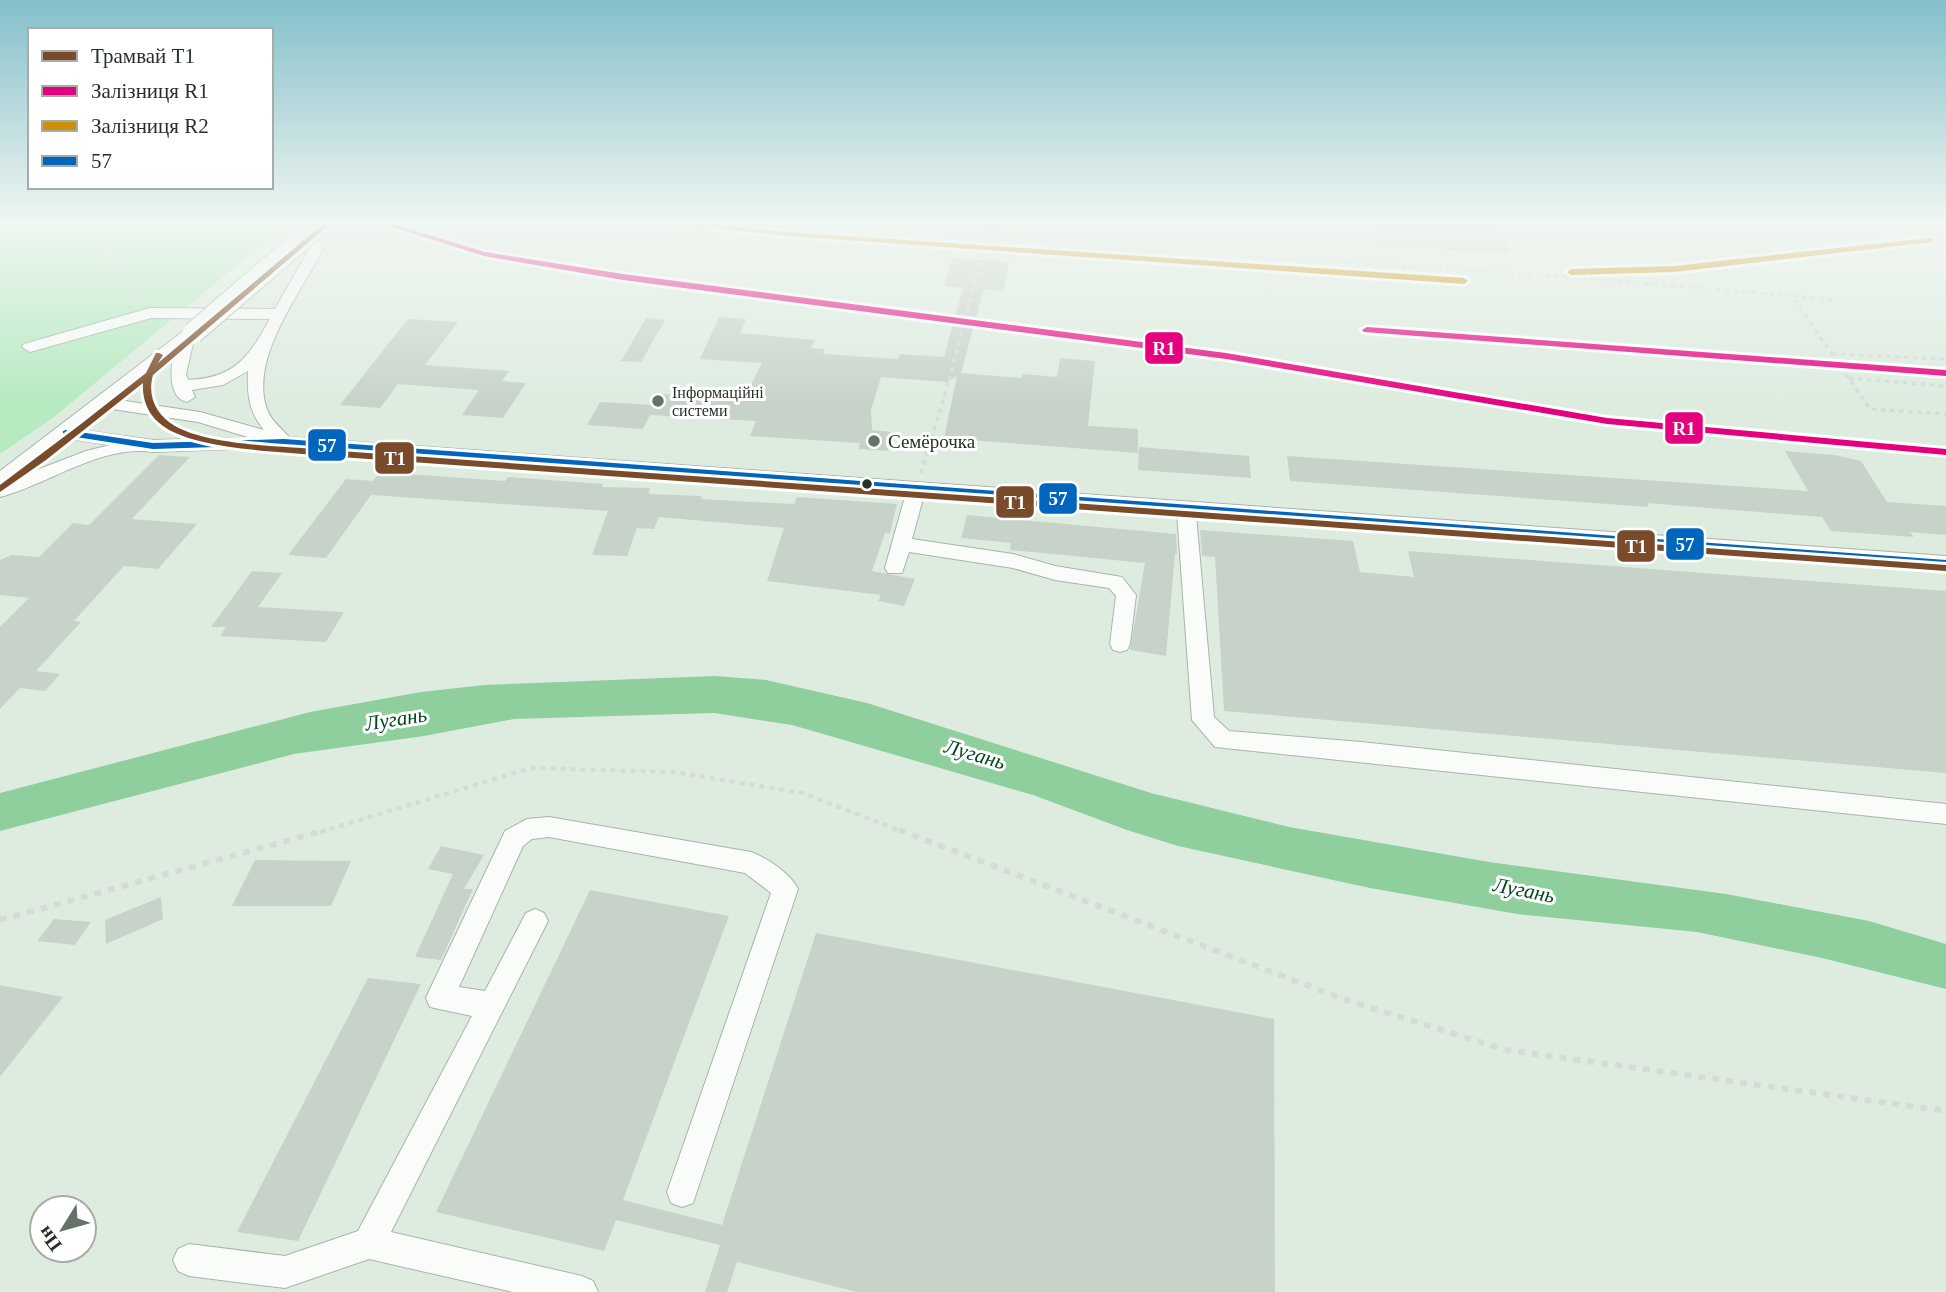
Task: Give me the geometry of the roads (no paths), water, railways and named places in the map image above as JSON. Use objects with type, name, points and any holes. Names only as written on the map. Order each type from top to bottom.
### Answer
[{"type":"main road","points":[[0,483],[189,336],[249,284]]},
{"type":"street","points":[[284,442],[261,414],[256,398],[262,350],[295,284]]},
{"type":"street","points":[[30,347],[150,313],[278,314]]},
{"type":"street","points":[[189,336],[178,374],[200,417]]},
{"type":"street","points":[[182,385],[203,385],[235,375],[245,369],[262,350]]},
{"type":"street","points":[[105,403],[200,417],[284,442]]},
{"type":"street","points":[[66,433],[153,446]]},
{"type":"street","points":[[0,491],[92,455],[118,448],[284,442],[1946,564]]},
{"type":"street","points":[[895,568],[916,489]]},
{"type":"street","points":[[1186,508],[1203,720],[1223,740],[1361,751],[1946,814]]},
{"type":"street","points":[[901,544],[1013,561],[1055,573],[1115,582],[1126,595],[1120,644]]},
{"type":"street","points":[[492,1004],[440,998],[514,839],[527,830],[549,827],[751,863],[785,889],[682,1192]]},
{"type":"street","points":[[369,1243],[535,921]]},
{"type":"street","points":[[188,1260],[285,1272],[369,1243],[582,1292]]},
{"type":"water","name":"Лугань","points":[[715,676],[766,680],[867,703],[1151,793],[1289,827],[1489,862],[1726,894],[1869,921],[1946,944],[1946,989],[1822,958],[1697,932],[1517,914],[1370,888],[1178,846],[1033,795],[792,725],[714,713],[514,719],[424,736],[294,754],[0,831],[0,793],[310,712],[421,692],[484,685]]},
{"type":"tram line","name":"T1","points":[[0,489],[167,360],[257,284]]},
{"type":"tram line","name":"T1","points":[[159,355],[152,367],[147,391],[154,412],[173,429],[202,438],[237,444],[326,453],[1946,568]]},
{"type":"rail line","name":"R1","points":[[679,284],[1226,356],[1607,421],[1946,452]]},
{"type":"rail line","name":"R1","points":[[1367,330],[1946,373]]},
{"type":"place","name":"Інформаційні системи","points":[[658,401]]},
{"type":"place","name":"Семёрочка","points":[[874,441]]}]
